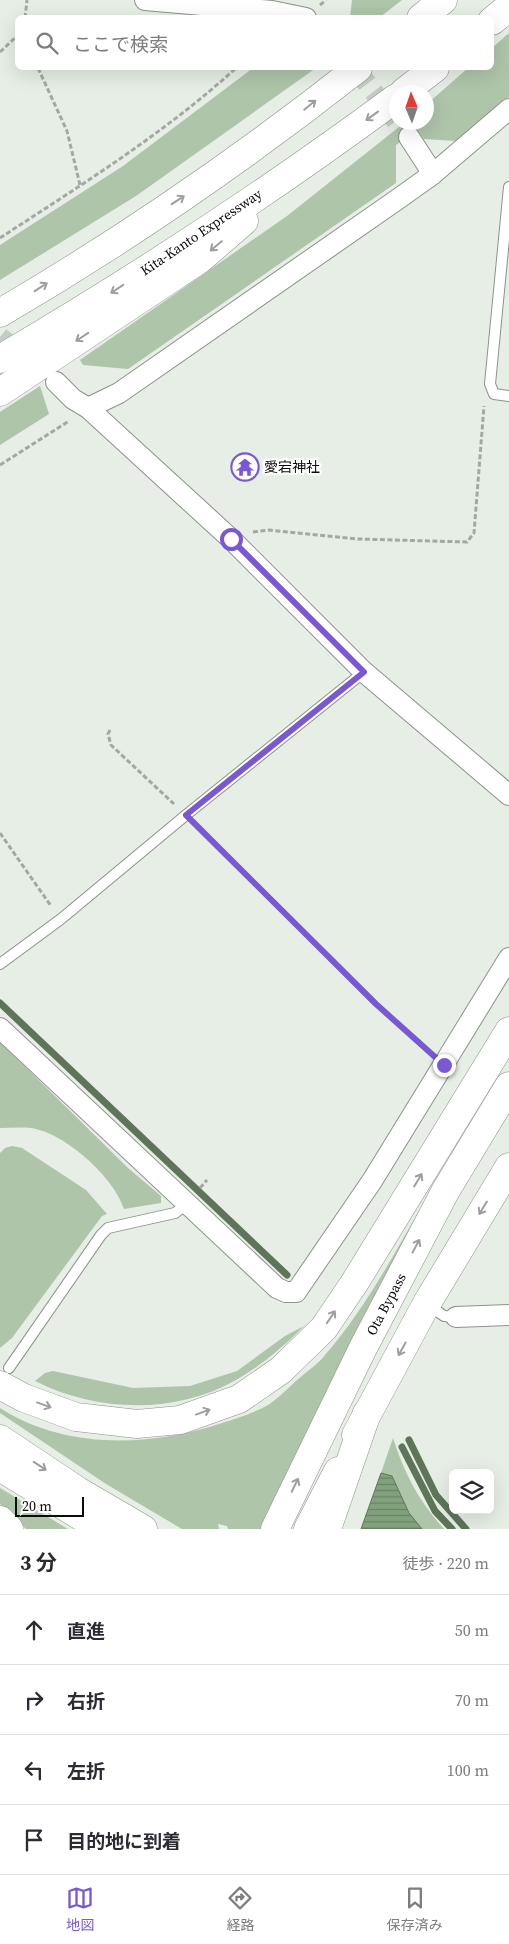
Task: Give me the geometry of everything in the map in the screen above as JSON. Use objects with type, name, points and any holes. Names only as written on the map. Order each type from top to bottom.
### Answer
[{"type":"highway","points":[[424,15],[442,0]]},
{"type":"highway","points":[[494,19],[509,7]]},
{"type":"highway","points":[[0,313],[190,192],[303,111],[355,70]]},
{"type":"highway","points":[[413,85],[432,70]]},
{"type":"highway","name":"Kita-Kanto Expressway","points":[[0,359],[94,304],[346,135],[389,103]]},
{"type":"highway","points":[[0,392],[200,259],[346,135]]},
{"type":"highway","points":[[4,1377],[24,1398],[76,1417],[137,1424],[180,1420],[239,1399],[281,1370],[324,1328],[355,1282],[509,1031]]},
{"type":"highway","name":"Ota Bypass","points":[[275,1529],[363,1348],[436,1208],[509,1086]]},
{"type":"highway","points":[[308,1529],[367,1413],[427,1304],[509,1167]]},
{"type":"highway","points":[[327,1529],[367,1413]]},
{"type":"highway","points":[[0,1439],[78,1491],[143,1529]]},
{"type":"highway","points":[[0,1467],[102,1529]]},
{"type":"highway","points":[[0,1520],[9,1529]]},
{"type":"street","points":[[145,0],[272,11],[291,15]]},
{"type":"street","points":[[88,408],[119,393],[259,298],[432,174],[508,114]]},
{"type":"street","points":[[409,136],[432,174]]},
{"type":"street","points":[[56,382],[73,399],[88,408],[231,539],[364,672],[509,795]]},
{"type":"street","points":[[0,1028],[277,1288],[286,1292],[296,1292],[372,1181],[509,958]]},
{"type":"street","points":[[456,1317],[509,1315]]},
{"type":"lane","points":[[509,187],[490,384],[494,394],[509,396]]},
{"type":"lane","points":[[0,964],[61,919],[186,815],[364,672]]},
{"type":"lane","points":[[4,1377],[101,1235],[108,1228],[175,1213],[187,1204]]},
{"type":"lane","points":[[427,1304],[444,1316],[456,1317]]},
{"type":"path","points":[[25,15],[27,0]]},
{"type":"path","points":[[0,52],[15,39]]},
{"type":"path","points":[[39,70],[67,131],[80,185]]},
{"type":"path","points":[[0,238],[116,162],[214,89],[234,70]]},
{"type":"path","points":[[231,539],[257,530],[269,530],[358,539],[467,542],[474,533],[484,407],[494,394]]},
{"type":"path","points":[[0,465],[88,408]]},
{"type":"path","points":[[110,730],[108,734],[111,745],[186,815],[376,1004],[444,1065]]},
{"type":"path","points":[[0,833],[61,919]]},
{"type":"shaded area","points":[[352,0],[402,0],[383,15],[350,15]]},
{"type":"shaded area","points":[[509,33],[509,97],[456,141],[424,139],[417,130],[434,130],[434,98],[466,70],[494,70],[494,46]]},
{"type":"shaded area","points":[[250,70],[313,70],[136,196],[0,280],[0,245],[123,166]]},
{"type":"shaded area","points":[[395,130],[417,130],[396,145],[396,183],[128,369],[83,365],[80,360],[287,216]]},
{"type":"shaded area","points":[[40,386],[49,414],[0,445],[0,412]]},
{"type":"shaded area","points":[[0,1042],[128,1168],[161,1196],[161,1203],[124,1209],[119,1197],[110,1184],[73,1147],[58,1138],[31,1128],[0,1128]]},
{"type":"shaded area","points":[[12,1146],[22,1148],[86,1190],[107,1214],[102,1216],[12,1338],[0,1348],[0,1153],[5,1148]]},
{"type":"shaded area","points":[[418,1213],[261,1529],[228,1529],[227,1526],[218,1524],[219,1529],[182,1529],[106,1484],[0,1413],[0,1408],[25,1422],[80,1438],[138,1440],[195,1431],[260,1409],[275,1400],[323,1358],[351,1322],[375,1286]]},
{"type":"shaded area","points":[[304,1326],[272,1355],[246,1374],[212,1391],[187,1399],[162,1404],[109,1404],[84,1399],[35,1381],[45,1373],[53,1371],[133,1388],[190,1386],[237,1371],[285,1336]]},
{"type":"shaded area","points":[[393,1438],[402,1463],[420,1498],[444,1529],[422,1529],[409,1513],[392,1476],[381,1473]]},
{"type":"shaded area","points":[[381,1473],[392,1476],[409,1513],[422,1529],[361,1529]]},
{"type":"shaded area","points":[[0,1488],[68,1529],[26,1529],[0,1504]]},
{"type":"waterway","points":[[0,1003],[287,1275]]},
{"type":"waterway","points":[[409,1440],[436,1495],[466,1529]]},
{"type":"waterway","points":[[402,1447],[435,1511],[452,1529]]},
{"type":"tunnel","points":[[357,70],[389,112]]},
{"type":"tunnel","points":[[0,337],[25,357]]},
{"type":"place","name":"愛宕神社","points":[[245,467]]},
{"type":"route","points":[[231,539],[364,672],[186,815],[376,1004],[444,1065]]}]
